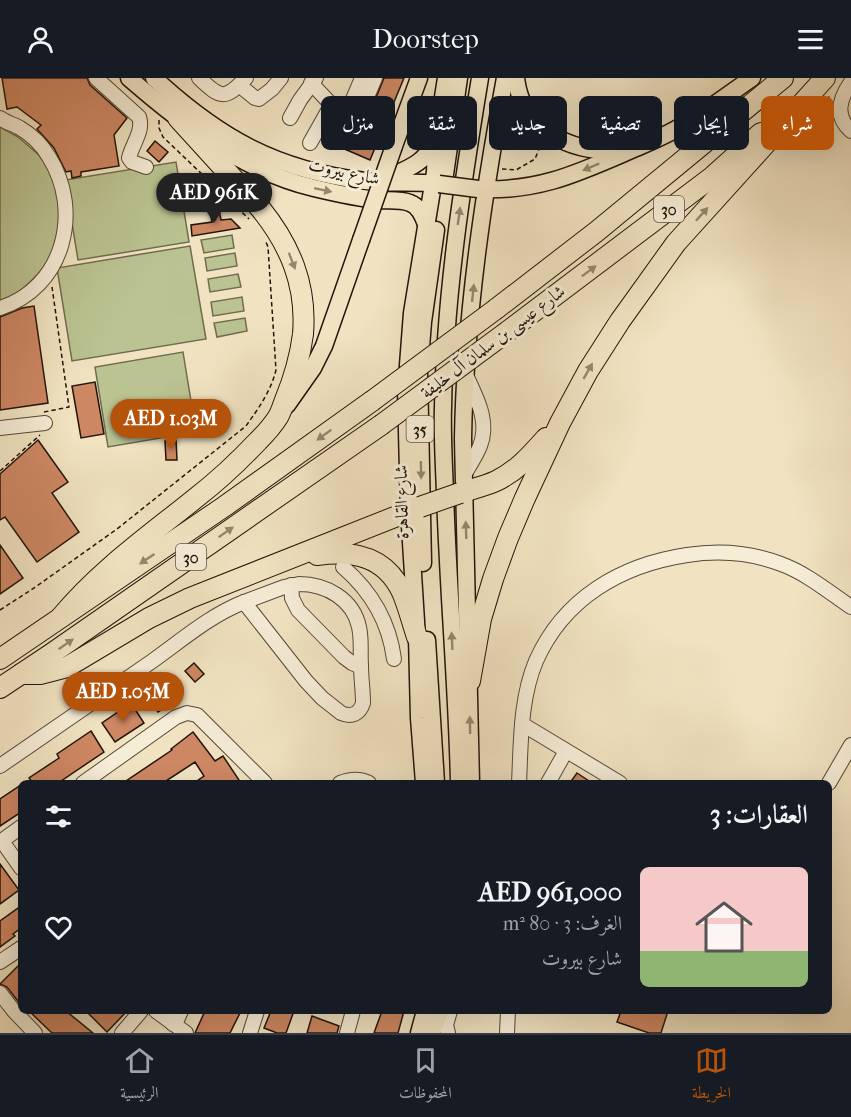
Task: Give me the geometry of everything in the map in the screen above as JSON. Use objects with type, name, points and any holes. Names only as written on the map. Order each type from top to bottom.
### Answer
[{"type":"highway","name":"شارع عيسى بن سلمان آل خليفة","points":[[0,659],[225,506],[496,309],[605,225],[783,78]]},
{"type":"highway","points":[[470,681],[481,619],[500,558],[525,498],[580,385],[603,346],[676,243],[824,78]]},
{"type":"highway","name":"شارع عيسى بن سلمان آل خليفة","points":[[0,688],[381,425],[508,331],[712,177],[824,78]]},
{"type":"highway","points":[[61,617],[100,575],[228,471],[262,436],[279,416],[297,369],[303,305],[296,272],[285,244],[260,208],[170,112]]},
{"type":"highway","points":[[21,674],[40,674],[67,667],[167,609],[205,592],[415,509],[463,486],[495,482],[527,460],[560,423]]},
{"type":"highway","points":[[294,558],[342,552],[362,556],[381,566],[395,581],[405,600],[417,637]]},
{"type":"main road","name":"شارع بيروت","points":[[129,78],[170,112],[235,156],[312,187],[369,199],[411,203],[418,208],[426,224]]},
{"type":"main road","name":"شارع بيروت","points":[[154,78],[211,125],[239,143],[309,171],[341,177],[378,182],[436,184],[482,189],[521,188],[581,172],[631,150]]},
{"type":"main road","name":"شارع القاهرة","points":[[443,96],[446,78]]},
{"type":"main road","name":"شارع القاهرة","points":[[436,780],[424,583],[419,372],[423,322],[459,78]]},
{"type":"main road","name":"35","points":[[459,780],[445,518],[443,378],[452,267],[480,78]]},
{"type":"main road","points":[[495,78],[487,129],[495,162]]},
{"type":"main road","points":[[471,780],[463,486],[466,375],[482,189],[495,162],[505,78]]},
{"type":"main road","points":[[516,78],[521,96]]},
{"type":"main road","name":"شارع بيروت","points":[[662,136],[682,126],[752,78]]},
{"type":"main road","points":[[279,416],[319,357],[330,333],[418,79]]},
{"type":"main road","points":[[378,182],[418,163],[430,150]]},
{"type":"main road","name":"شارع القاهرة","points":[[424,780],[418,718],[415,509],[406,421],[408,352],[412,313],[426,224],[436,184],[435,150]]},
{"type":"main road","points":[[598,150],[615,150]]},
{"type":"main road","points":[[419,1033],[424,1014]]},
{"type":"main road","points":[[432,1033],[439,1014]]},
{"type":"street","points":[[96,78],[139,117],[140,128],[129,159],[146,167]]},
{"type":"street","points":[[199,78],[220,94],[230,93],[243,82],[255,98],[259,99],[281,78]]},
{"type":"street","points":[[355,96],[362,78]]},
{"type":"street","points":[[367,96],[375,78]]},
{"type":"street","points":[[290,118],[314,81],[323,96]]},
{"type":"street","points":[[851,82],[842,97],[840,111],[842,122],[851,131]]},
{"type":"street","points":[[0,118],[19,127],[37,140],[50,157],[60,179],[66,207],[66,225],[62,245],[50,271],[30,294],[0,308]]},
{"type":"street","points":[[310,143],[321,124]]},
{"type":"street","points":[[0,428],[45,423]]},
{"type":"street","points":[[519,780],[522,724],[528,684],[536,662],[555,630],[578,603],[619,575],[637,567],[670,558],[707,553],[738,553],[780,563],[794,569],[851,607]]},
{"type":"street","points":[[362,556],[347,571],[366,590],[378,608],[389,633],[394,659]]},
{"type":"street","points":[[291,585],[292,598],[298,610],[344,657],[360,667]]},
{"type":"street","points":[[0,766],[206,621],[224,610],[244,602],[291,585],[315,585],[330,590],[348,605],[356,619],[360,639],[363,703],[359,711],[346,715],[314,690],[244,602]]},
{"type":"street","points":[[356,619],[378,608]]},
{"type":"street","points":[[87,780],[176,717],[187,713],[197,715],[257,780]]},
{"type":"street","points":[[522,724],[615,780]]},
{"type":"street","points":[[831,780],[851,745]]},
{"type":"street","points":[[550,780],[566,751]]},
{"type":"street","points":[[18,829],[1,841],[18,864]]},
{"type":"street","points":[[0,962],[18,950]]},
{"type":"street","points":[[0,993],[35,1033]]},
{"type":"street","points":[[122,1033],[138,1014]]},
{"type":"street","points":[[160,1014],[186,1033]]},
{"type":"street","points":[[172,1024],[180,1014]]},
{"type":"street","points":[[250,1033],[256,1014]]},
{"type":"street","points":[[347,1033],[352,1014]]},
{"type":"street","points":[[448,1033],[446,1025],[449,1014]]},
{"type":"street","points":[[507,1033],[508,1014]]},
{"type":"path","points":[[170,112],[159,128],[163,136],[249,219]]},
{"type":"path","points":[[495,162],[516,170],[535,159],[539,150]]},
{"type":"path","points":[[0,610],[117,530],[246,426],[274,380],[276,370],[268,247],[264,236]]},
{"type":"path","points":[[0,471],[45,430],[44,411],[69,407],[50,271]]},
{"type":"green space","points":[[0,127],[18,137],[46,161],[55,177],[61,214],[52,257],[20,292],[0,301]]},
{"type":"green space","points":[[176,162],[189,242],[78,260],[65,180]]},
{"type":"green space","points":[[232,235],[234,248],[204,253],[201,240]]},
{"type":"green space","points":[[190,246],[206,339],[72,361],[57,268]]},
{"type":"green space","points":[[235,253],[237,266],[207,271],[205,258]]},
{"type":"green space","points":[[238,274],[241,287],[210,292],[208,279]]},
{"type":"green space","points":[[242,297],[244,311],[213,316],[211,302]]},
{"type":"green space","points":[[245,318],[247,331],[217,337],[214,323]]},
{"type":"green space","points":[[183,352],[196,432],[108,447],[95,367]]},
{"type":"building","points":[[2,78],[87,78],[90,85],[127,118],[114,135],[119,166],[81,172],[81,176],[72,178],[71,171],[66,172],[54,148],[37,129],[41,125],[17,107],[7,109]]},
{"type":"building","points":[[384,78],[404,78],[395,100],[395,96],[377,96]]},
{"type":"building","points":[[155,141],[168,152],[159,162],[147,151]]},
{"type":"building","points":[[347,150],[374,150],[370,160]]},
{"type":"building","points":[[218,205],[221,220],[231,219],[240,228],[192,236],[191,225],[212,222],[209,207]]},
{"type":"building","points":[[34,306],[48,403],[0,410],[0,317]]},
{"type":"building","points":[[95,382],[104,434],[81,438],[72,386]]},
{"type":"building","points":[[38,440],[68,482],[52,493],[79,532],[37,562],[5,517],[0,520],[0,474]]},
{"type":"building","points":[[176,440],[177,460],[166,460],[165,441]]},
{"type":"building","points":[[0,545],[23,578],[0,594]]},
{"type":"building","points":[[194,663],[204,674],[195,682],[185,671]]},
{"type":"building","points":[[147,679],[152,682],[157,679],[160,683],[166,679],[179,699],[158,712],[140,683]]},
{"type":"building","points":[[131,703],[144,723],[115,742],[102,723]]},
{"type":"building","points":[[91,731],[104,752],[62,780],[31,780],[29,778],[59,758],[57,754]]},
{"type":"building","points":[[193,732],[215,761],[223,756],[239,780],[198,780],[204,776],[195,762],[168,780],[127,780]]},
{"type":"building","points":[[577,773],[588,780],[572,780]]},
{"type":"building","points":[[18,787],[18,814],[0,826],[0,799]]},
{"type":"building","points":[[0,864],[18,891],[0,904]]},
{"type":"building","points":[[18,908],[18,930],[13,934],[15,936],[0,947],[0,921]]},
{"type":"building","points":[[18,966],[18,1001],[7,987],[0,984]]},
{"type":"building","points":[[32,1014],[70,1014],[93,1033],[52,1033]]},
{"type":"building","points":[[89,1014],[124,1014],[107,1032]]},
{"type":"building","points":[[204,1014],[240,1014],[230,1033],[195,1033]]},
{"type":"building","points":[[270,1014],[293,1014],[286,1033],[277,1033],[264,1028]]},
{"type":"building","points":[[381,1014],[403,1014],[398,1033],[374,1033]]},
{"type":"building","points":[[620,1014],[667,1014],[661,1033],[649,1033],[617,1022]]},
{"type":"building","points":[[312,1016],[339,1026],[337,1033],[307,1033]]}]
